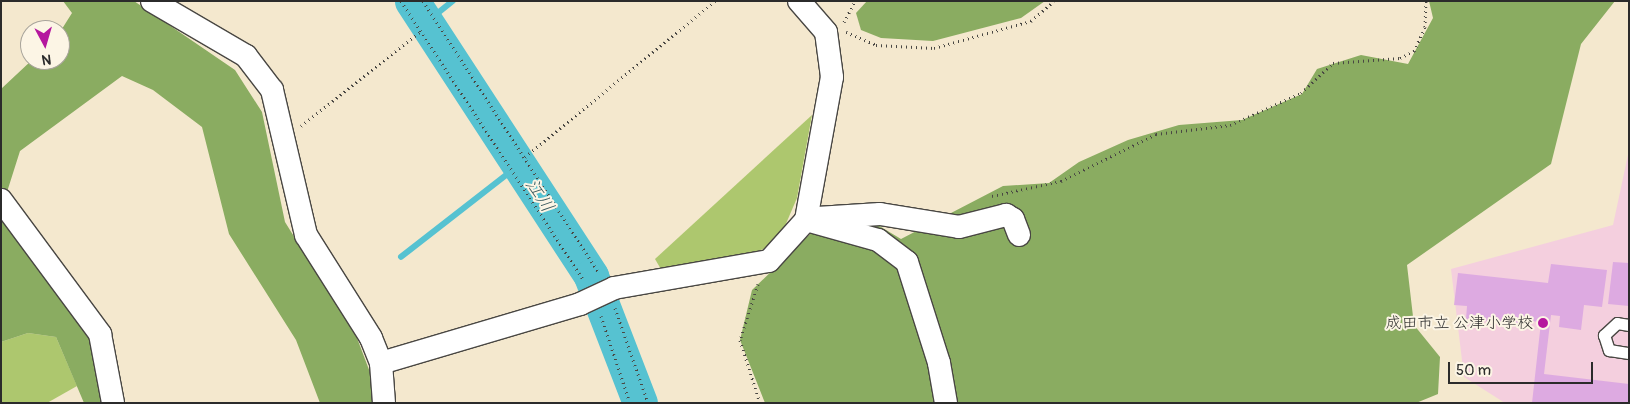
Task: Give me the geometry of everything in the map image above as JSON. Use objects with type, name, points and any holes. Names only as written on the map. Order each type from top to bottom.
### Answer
[{"type":"street","points":[[152,1],[246,56],[272,90],[286,138],[294,203],[306,236],[372,338],[381,363],[384,403]]},
{"type":"street","points":[[381,363],[600,294],[769,261],[806,220],[829,96],[831,52],[821,22],[799,1]]},
{"type":"street","points":[[1,200],[100,334],[113,403]]},
{"type":"street","points":[[806,220],[880,214],[959,227],[1006,215],[1014,219],[1018,235]]},
{"type":"street","points":[[806,220],[878,240],[907,262],[939,363],[946,403]]},
{"type":"lane","points":[[1629,325],[1617,323],[1604,335],[1609,350],[1629,353]]},
{"type":"path","points":[[401,1],[600,294],[630,403]]},
{"type":"path","points":[[422,1],[525,157],[600,294],[648,403]]},
{"type":"path","points":[[525,157],[715,1]]},
{"type":"path","points":[[855,1],[842,29],[876,45],[908,49],[934,48],[1000,33],[1031,21],[1054,1]]},
{"type":"path","points":[[983,200],[1004,190],[1061,181],[1156,134],[1230,125],[1300,93],[1333,63],[1400,58],[1414,51],[1425,27],[1426,1]]},
{"type":"path","points":[[286,138],[422,30]]},
{"type":"path","points":[[760,403],[740,340],[750,298],[769,261]]},
{"type":"shaded area","name":"成田市立 公津小学校","points":[[1629,150],[1629,403],[1505,403],[1464,377],[1451,269],[1613,225]]},
{"type":"green space","points":[[63,1],[134,1],[235,70],[262,112],[285,222],[357,338],[371,375],[373,403],[320,403],[296,340],[229,234],[202,127],[153,90],[122,76],[20,151],[7,192],[91,328],[110,403],[84,403],[56,337],[28,333],[1,342],[1,89],[21,70],[70,70],[70,20],[68,20],[72,13]]},
{"type":"green space","points":[[867,1],[1045,1],[1021,18],[933,41],[881,38],[861,30],[856,13]]},
{"type":"green space","points":[[1429,1],[1615,1],[1581,44],[1551,164],[1407,265],[1414,325],[1440,357],[1438,394],[1416,403],[765,403],[740,340],[752,290],[826,219],[861,215],[901,239],[1003,186],[1049,183],[1079,162],[1128,140],[1179,125],[1242,120],[1302,94],[1317,69],[1361,55],[1408,64],[1433,18]]},
{"type":"green space","points":[[812,115],[797,198],[782,233],[766,248],[751,254],[662,271],[655,259]]},
{"type":"green space","points":[[28,333],[56,337],[77,386],[47,403],[1,403],[1,342]]},
{"type":"building","points":[[1613,262],[1629,263],[1629,306],[1608,304]]},
{"type":"building","points":[[1551,264],[1607,270],[1602,307],[1584,305],[1581,330],[1559,327],[1560,316],[1551,315],[1544,374],[1629,384],[1629,403],[1532,403],[1541,322],[1531,321],[1531,326],[1466,319],[1467,306],[1454,305],[1458,273],[1548,283]]},
{"type":"waterway","name":"江川","points":[[412,1],[591,276],[640,403]]},
{"type":"waterway","points":[[438,13],[453,1]]},
{"type":"waterway","points":[[401,257],[510,172]]},
{"type":"place","name":"成田市立 公津小学校","points":[[1543,323]]}]
